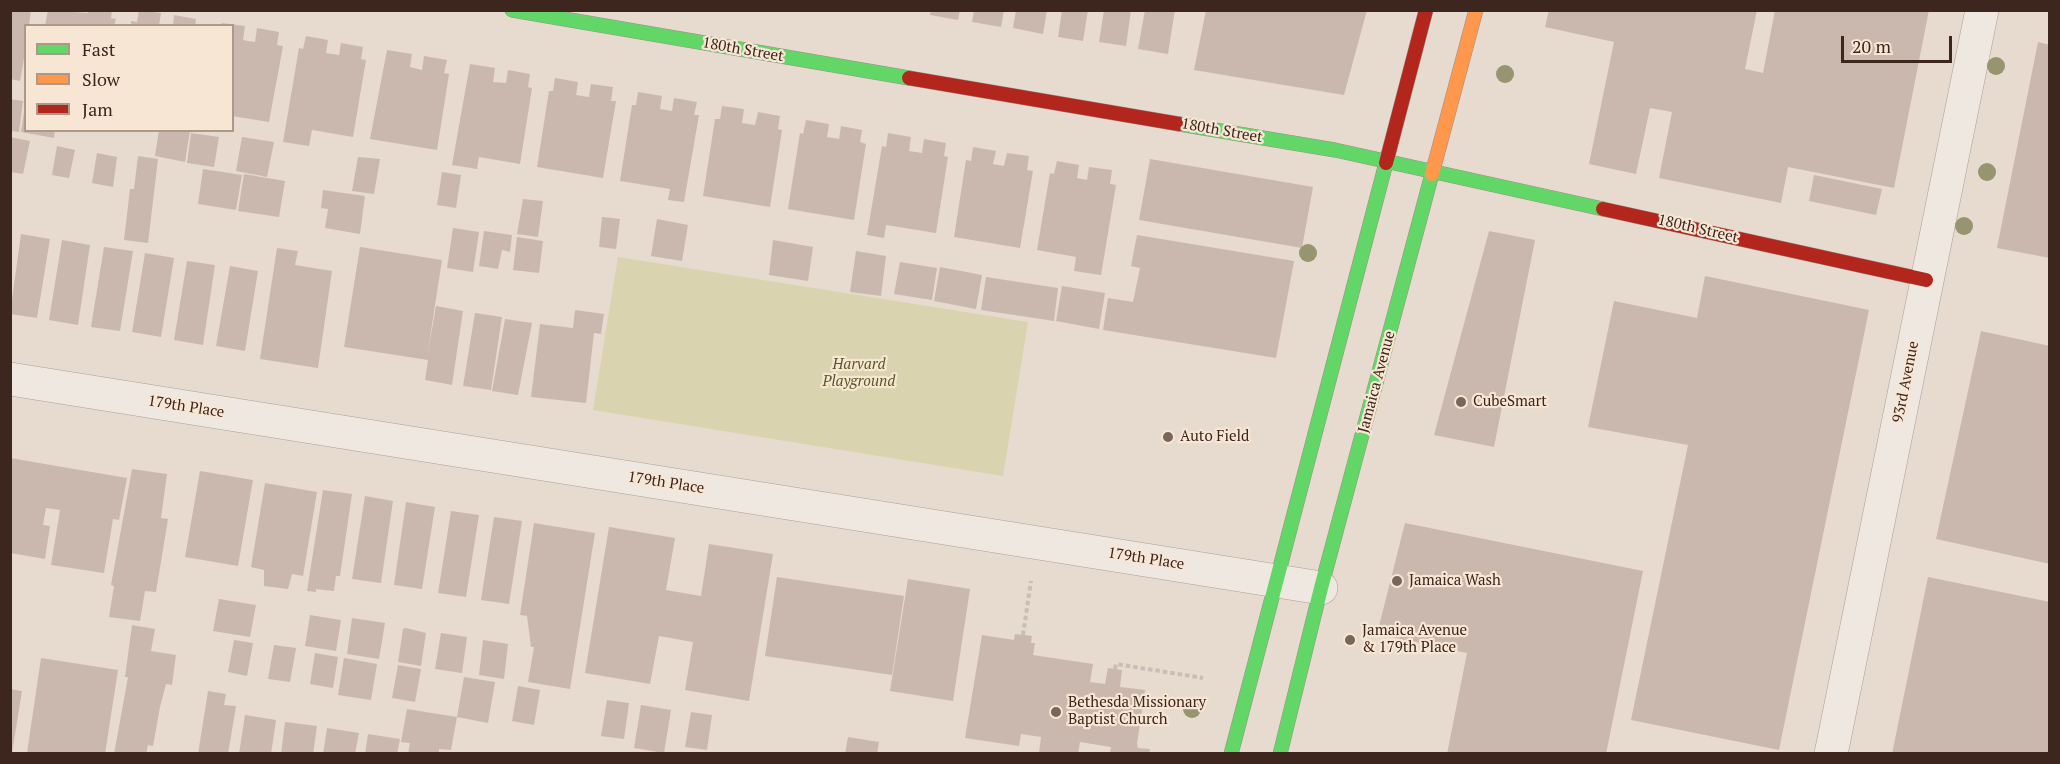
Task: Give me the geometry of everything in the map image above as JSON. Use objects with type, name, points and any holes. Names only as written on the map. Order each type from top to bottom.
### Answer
[{"type":"main road","name":"180th Street","points":[[512,10],[1386,160],[1926,280]]},
{"type":"main road","points":[[1231,753],[1426,10]]},
{"type":"main road","name":"Jamaica Avenue","points":[[1280,753],[1321,588],[1476,10]]},
{"type":"street","name":"93rd Avenue","points":[[1831,753],[1982,10]]},
{"type":"street","name":"179th Place","points":[[10,380],[1321,588]]},
{"type":"path","points":[[1023,635],[1031,581]]},
{"type":"path","points":[[1115,669],[1116,664],[1203,678]]},
{"type":"green space","name":"Harvard Playground","points":[[618,257],[1028,322],[1003,476],[593,410]]},
{"type":"building","points":[[10,10],[31,10],[29,24],[24,24],[24,58],[20,81],[10,79]]},
{"type":"building","points":[[48,10],[88,13],[89,10],[112,10],[111,18],[116,19],[115,24],[45,24]]},
{"type":"building","points":[[139,10],[161,13],[159,24],[131,24],[131,21],[137,22]]},
{"type":"building","points":[[931,10],[960,10],[958,20],[930,15]]},
{"type":"building","points":[[974,10],[1004,10],[1001,27],[972,22]]},
{"type":"building","points":[[1016,10],[1047,10],[1043,34],[1013,28]]},
{"type":"building","points":[[1062,10],[1088,10],[1083,41],[1058,37]]},
{"type":"building","points":[[1104,10],[1131,10],[1126,46],[1099,42]]},
{"type":"building","points":[[1145,10],[1175,10],[1168,54],[1138,49]]},
{"type":"building","points":[[1206,10],[1367,10],[1344,95],[1194,70]]},
{"type":"building","points":[[1549,10],[1757,10],[1745,69],[1763,73],[1775,10],[1929,10],[1894,188],[1788,167],[1781,203],[1659,178],[1672,112],[1650,108],[1636,174],[1589,164],[1614,42],[1545,27]]},
{"type":"building","points":[[174,15],[196,19],[195,24],[173,24]]},
{"type":"building","points":[[234,24],[245,26],[243,40],[248,41],[255,42],[257,28],[279,32],[277,45],[283,46],[269,122],[234,116]]},
{"type":"building","points":[[306,36],[328,40],[326,53],[339,55],[341,43],[363,47],[361,59],[366,60],[353,137],[312,130],[309,146],[283,142],[299,48],[303,49]]},
{"type":"building","points":[[2038,42],[2050,45],[2050,258],[1997,248]]},
{"type":"building","points":[[387,50],[412,54],[410,67],[422,70],[424,56],[447,60],[444,73],[449,74],[437,150],[370,139]]},
{"type":"building","points":[[470,64],[495,68],[493,82],[506,83],[508,70],[530,74],[528,87],[532,88],[520,164],[479,157],[477,169],[452,165]]},
{"type":"building","points":[[555,78],[578,82],[576,95],[582,96],[589,97],[591,84],[613,87],[611,101],[616,101],[603,178],[537,167],[549,91],[553,91]]},
{"type":"building","points":[[638,92],[662,96],[660,109],[672,111],[674,98],[697,102],[694,115],[699,115],[684,202],[668,200],[670,189],[620,181],[632,105],[636,105]]},
{"type":"building","points":[[10,99],[23,101],[19,132],[10,131]]},
{"type":"building","points":[[722,106],[744,109],[742,123],[755,125],[758,112],[780,116],[778,129],[782,130],[770,207],[703,196],[715,119],[720,119]]},
{"type":"building","points":[[24,112],[24,132],[55,132],[54,138],[21,132]]},
{"type":"building","points":[[806,120],[829,124],[827,137],[839,139],[841,126],[862,130],[860,142],[866,144],[854,220],[788,209],[800,133],[803,134]]},
{"type":"building","points":[[159,132],[190,132],[185,162],[155,156]]},
{"type":"building","points":[[191,133],[219,137],[214,167],[187,163]]},
{"type":"building","points":[[888,133],[911,137],[909,151],[922,153],[924,139],[946,143],[944,156],[948,157],[936,233],[886,225],[884,238],[867,235],[882,146],[886,147]]},
{"type":"building","points":[[10,137],[30,141],[23,174],[10,172]]},
{"type":"building","points":[[242,137],[274,142],[267,177],[236,171]]},
{"type":"building","points":[[57,146],[75,150],[69,178],[52,175]]},
{"type":"building","points":[[973,147],[996,151],[993,164],[1004,166],[1007,153],[1029,156],[1027,170],[1033,171],[1020,248],[954,237],[966,160],[971,161]]},
{"type":"building","points":[[97,153],[117,157],[113,187],[92,183]]},
{"type":"building","points":[[138,156],[158,159],[148,243],[124,240],[130,189],[134,189]]},
{"type":"building","points":[[358,157],[380,159],[374,194],[352,191]]},
{"type":"building","points":[[1150,159],[1313,187],[1302,248],[1139,220]]},
{"type":"building","points":[[1057,161],[1079,165],[1077,178],[1087,180],[1089,167],[1112,170],[1110,184],[1116,185],[1101,275],[1074,271],[1076,257],[1037,250],[1050,173],[1054,174]]},
{"type":"building","points":[[203,169],[242,175],[236,210],[198,204]]},
{"type":"building","points":[[442,172],[461,175],[456,208],[437,205]]},
{"type":"building","points":[[244,174],[285,181],[279,217],[238,211]]},
{"type":"building","points":[[1814,175],[1882,189],[1876,215],[1809,201]]},
{"type":"building","points":[[323,190],[365,196],[360,234],[325,228],[328,209],[321,208]]},
{"type":"building","points":[[523,199],[543,201],[538,237],[517,234]]},
{"type":"building","points":[[602,217],[620,219],[616,249],[599,247]]},
{"type":"building","points":[[657,219],[688,225],[682,261],[651,256]]},
{"type":"building","points":[[453,228],[479,232],[473,272],[447,268]]},
{"type":"building","points":[[484,231],[512,235],[510,252],[502,250],[498,269],[479,266]]},
{"type":"building","points":[[1489,231],[1535,240],[1494,447],[1434,435]]},
{"type":"building","points":[[21,234],[50,239],[37,318],[10,314]]},
{"type":"building","points":[[1137,235],[1294,261],[1276,358],[1103,330],[1108,298],[1133,302],[1140,268],[1131,266]]},
{"type":"building","points":[[517,237],[543,241],[539,273],[513,270]]},
{"type":"building","points":[[62,240],[90,245],[78,325],[49,320]]},
{"type":"building","points":[[773,240],[813,247],[808,281],[769,275]]},
{"type":"building","points":[[104,247],[133,251],[120,331],[91,327]]},
{"type":"building","points":[[360,247],[442,260],[427,357],[436,306],[463,311],[452,385],[425,380],[428,360],[344,347]]},
{"type":"building","points":[[277,248],[298,251],[295,265],[332,271],[318,368],[260,359]]},
{"type":"building","points":[[856,251],[886,256],[881,296],[850,292]]},
{"type":"building","points":[[145,253],[174,258],[161,337],[132,332]]},
{"type":"building","points":[[187,261],[215,265],[203,345],[174,340]]},
{"type":"building","points":[[900,262],[937,268],[932,300],[894,294]]},
{"type":"building","points":[[230,266],[258,271],[245,351],[216,346]]},
{"type":"building","points":[[940,267],[982,275],[976,309],[934,301]]},
{"type":"building","points":[[1705,276],[1869,310],[1779,750],[1631,720],[1688,445],[1588,427],[1614,301],[1697,318]]},
{"type":"building","points":[[986,277],[1058,288],[1054,321],[981,310]]},
{"type":"building","points":[[1062,286],[1105,293],[1099,329],[1056,321]]},
{"type":"building","points":[[575,310],[604,314],[601,334],[594,333],[586,403],[531,397],[540,324],[573,328]]},
{"type":"building","points":[[475,313],[502,317],[491,390],[463,386]]},
{"type":"building","points":[[505,319],[532,323],[518,395],[492,391]]},
{"type":"building","points":[[1981,331],[2050,346],[2050,564],[1936,539]]},
{"type":"building","points":[[10,458],[127,478],[119,520],[113,519],[104,573],[51,565],[60,510],[46,508],[43,525],[50,526],[45,559],[10,553]]},
{"type":"building","points":[[132,469],[167,474],[161,518],[168,519],[156,592],[145,591],[140,621],[109,617],[114,586],[111,585]]},
{"type":"building","points":[[200,471],[253,480],[238,566],[185,557]]},
{"type":"building","points":[[265,483],[317,492],[303,576],[292,574],[288,589],[264,586],[264,570],[251,567]]},
{"type":"building","points":[[323,490],[352,494],[340,576],[336,576],[334,591],[316,589],[316,592],[307,591]]},
{"type":"building","points":[[365,496],[393,501],[381,583],[352,579]]},
{"type":"building","points":[[406,502],[435,507],[422,589],[394,585]]},
{"type":"building","points":[[451,511],[479,515],[466,597],[438,593]]},
{"type":"building","points":[[494,517],[522,521],[509,604],[481,600]]},
{"type":"building","points":[[534,523],[595,533],[570,689],[528,682],[534,647],[531,647],[527,616],[520,615]]},
{"type":"building","points":[[1405,523],[1643,571],[1606,754],[1447,754],[1467,653],[1377,634]]},
{"type":"building","points":[[609,527],[675,538],[666,590],[701,596],[709,544],[773,554],[749,701],[685,690],[693,642],[659,636],[650,684],[585,673]]},
{"type":"building","points":[[777,577],[904,596],[892,675],[765,656]]},
{"type":"building","points":[[1928,577],[2050,602],[2050,754],[1892,754]]},
{"type":"building","points":[[908,579],[970,589],[953,701],[890,691]]},
{"type":"building","points":[[219,599],[256,605],[250,637],[213,631]]},
{"type":"building","points":[[310,615],[341,620],[336,651],[305,646]]},
{"type":"building","points":[[352,618],[385,623],[379,659],[347,654]]},
{"type":"building","points":[[132,625],[155,629],[151,651],[176,655],[172,685],[166,684],[153,746],[148,745],[146,754],[114,754],[128,677],[125,677]]},
{"type":"building","points":[[403,629],[426,633],[421,666],[398,662]]},
{"type":"building","points":[[441,633],[467,637],[462,673],[435,669]]},
{"type":"building","name":"Bethesda Missionary Baptist Church","points":[[1015,634],[1032,636],[1031,643],[1035,643],[1033,655],[1093,664],[1090,682],[1105,684],[1108,668],[1122,670],[1120,687],[1145,690],[1137,744],[1138,748],[1150,749],[1149,754],[1110,754],[1111,747],[1080,742],[1078,754],[1042,754],[1039,753],[1041,737],[1021,734],[1019,746],[965,738],[982,635],[1014,640]]},
{"type":"building","points":[[234,640],[253,643],[247,676],[228,672]]},
{"type":"building","points":[[483,640],[508,644],[504,679],[479,675]]},
{"type":"building","points":[[274,645],[296,648],[290,682],[268,679]]},
{"type":"building","points":[[315,653],[338,657],[333,688],[310,684]]},
{"type":"building","points":[[41,658],[118,670],[105,754],[27,753]]},
{"type":"building","points":[[344,658],[377,664],[371,700],[338,695]]},
{"type":"building","points":[[398,665],[421,669],[415,702],[392,698]]},
{"type":"building","points":[[464,677],[495,682],[488,723],[457,717]]},
{"type":"building","points":[[518,686],[540,690],[534,725],[512,721]]},
{"type":"building","points":[[10,689],[22,691],[12,753],[10,753]]},
{"type":"building","points":[[208,691],[226,694],[224,705],[236,706],[228,754],[198,754]]},
{"type":"building","points":[[607,700],[629,703],[624,739],[601,736]]},
{"type":"building","points":[[641,705],[671,710],[664,753],[634,748]]},
{"type":"building","points":[[407,709],[457,717],[451,750],[439,749],[439,754],[408,754],[410,743],[401,742]]},
{"type":"building","points":[[691,712],[712,715],[707,750],[685,747]]},
{"type":"building","points":[[245,715],[276,720],[271,754],[239,754]]},
{"type":"building","points":[[285,722],[317,726],[313,754],[281,754]]},
{"type":"building","points":[[327,728],[359,733],[355,754],[323,754]]},
{"type":"building","points":[[368,734],[400,739],[397,754],[365,754]]},
{"type":"building","points":[[848,737],[879,742],[877,754],[845,754]]},
{"type":"traffic: fast","points":[[512,10],[909,78]]},
{"type":"traffic: fast","points":[[1179,124],[1335,150],[1603,209]]},
{"type":"traffic: fast","points":[[1231,754],[1386,163]]},
{"type":"traffic: fast","points":[[1280,754],[1321,588],[1432,174]]},
{"type":"traffic: slow","points":[[1432,174],[1476,10]]},
{"type":"traffic: jam","points":[[1386,163],[1426,10]]},
{"type":"traffic: jam","points":[[909,78],[1179,124]]},
{"type":"traffic: jam","points":[[1603,209],[1926,280]]},
{"type":"place","name":"CubeSmart","points":[[1461,402]]},
{"type":"place","name":"Auto Field","points":[[1168,437]]},
{"type":"place","name":"Jamaica Wash","points":[[1397,581]]},
{"type":"place","name":"Jamaica Avenue & 179th Place","points":[[1350,640]]},
{"type":"place","name":"Bethesda Missionary Baptist Church","points":[[1056,712]]}]
